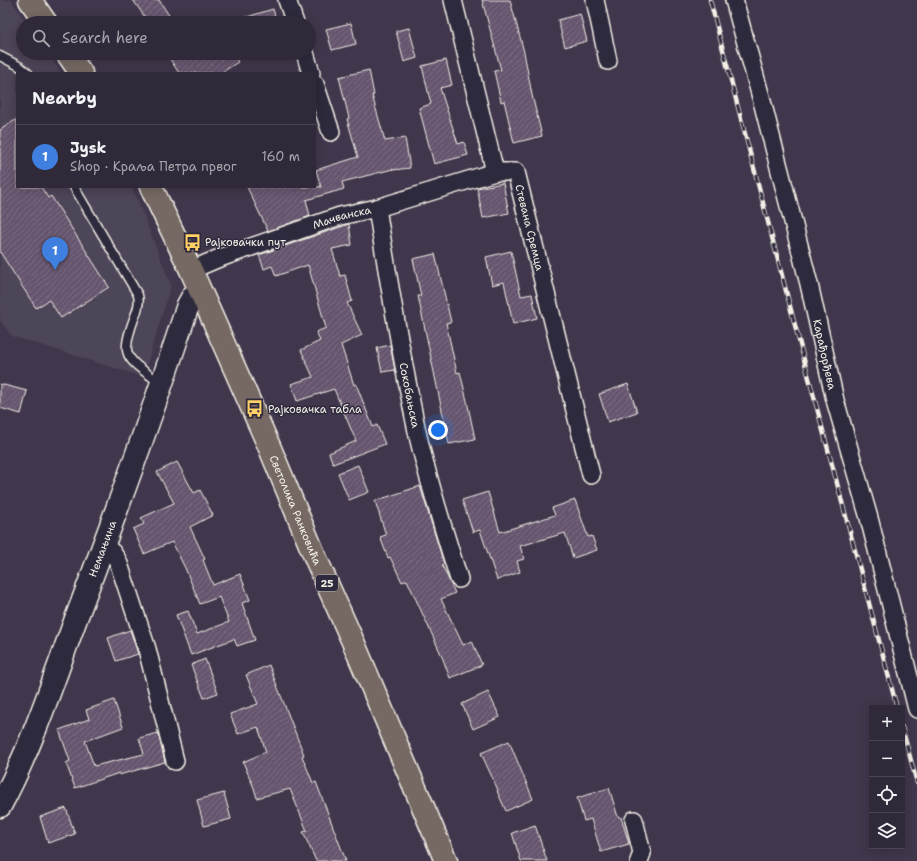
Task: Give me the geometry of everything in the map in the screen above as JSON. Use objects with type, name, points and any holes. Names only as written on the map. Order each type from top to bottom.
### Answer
[{"type":"main road","points":[[30,0],[41,16]]},
{"type":"main road","points":[[72,60],[80,72]]},
{"type":"main road","name":"25","points":[[151,188],[200,292]]},
{"type":"main road","name":"Светолика Ранковића","points":[[200,292],[269,446],[446,861]]},
{"type":"street","points":[[287,0],[293,16]]},
{"type":"street","points":[[453,0],[495,172]]},
{"type":"street","points":[[595,0],[608,61]]},
{"type":"street","name":"Карађорђева","points":[[734,0],[762,101],[807,276],[835,400],[869,518],[917,709]]},
{"type":"street","points":[[307,60],[311,72]]},
{"type":"street","points":[[316,87],[331,132]]},
{"type":"street","name":"Мачванска","points":[[191,270],[217,259],[340,216],[377,208],[495,172]]},
{"type":"street","name":"Стевана Сремца","points":[[495,172],[516,172],[591,475]]},
{"type":"street","name":"Сокобањска","points":[[377,208],[388,281],[418,436],[459,579]]},
{"type":"street","name":"Немањина","points":[[0,806],[8,791],[39,718],[103,546],[188,305],[193,296],[200,292]]},
{"type":"street","points":[[103,546],[112,552],[118,561],[147,649],[176,761]]},
{"type":"street","points":[[634,820],[642,853],[639,861]]},
{"type":"lane","points":[[0,56],[27,72]]},
{"type":"lane","points":[[75,188],[138,295],[139,306],[126,344],[128,355],[134,364],[161,383]]},
{"type":"shaded area","points":[[0,0],[11,0],[22,16],[16,16],[16,60],[52,60],[60,72],[16,72],[16,188],[132,188],[171,285],[143,377],[12,336],[0,320]]},
{"type":"building","points":[[133,0],[159,0],[169,16],[144,16]]},
{"type":"building","points":[[482,0],[510,0],[524,52],[542,136],[514,143],[504,101],[501,102],[494,71],[501,70]]},
{"type":"building","points":[[273,9],[275,16],[250,16]]},
{"type":"building","points":[[580,14],[587,41],[565,47],[558,20]]},
{"type":"building","points":[[351,23],[356,44],[332,50],[326,29]]},
{"type":"building","points":[[409,28],[417,58],[404,62],[396,31]]},
{"type":"building","points":[[171,60],[237,60],[238,62],[223,72],[178,72]]},
{"type":"building","points":[[446,60],[452,85],[440,88],[458,144],[464,142],[468,155],[434,164],[419,108],[431,104],[422,66]]},
{"type":"building","points":[[369,70],[374,95],[372,95],[385,141],[405,138],[410,168],[393,169],[342,182],[344,189],[306,200],[310,216],[268,231],[247,188],[321,187],[316,170],[358,157],[347,119],[349,118],[339,77]]},
{"type":"building","points":[[16,120],[16,188],[42,188],[48,198],[51,196],[109,287],[61,318],[49,300],[36,308],[0,252],[0,130]]},
{"type":"building","points":[[503,183],[509,213],[483,218],[477,188]]},
{"type":"building","points":[[349,224],[352,245],[332,249],[340,276],[345,275],[352,301],[347,303],[362,335],[341,345],[354,385],[356,384],[373,427],[377,425],[385,444],[333,464],[329,453],[356,441],[334,389],[297,401],[291,384],[313,377],[301,350],[320,341],[316,332],[326,328],[308,265],[276,276],[272,266],[264,269],[259,255]]},
{"type":"building","points":[[511,251],[521,296],[532,294],[537,318],[513,324],[504,282],[492,285],[486,257]]},
{"type":"building","points":[[435,254],[451,322],[446,323],[457,373],[460,372],[475,439],[449,444],[418,296],[421,296],[413,259]]},
{"type":"building","points":[[390,345],[395,370],[382,372],[377,348]]},
{"type":"building","points":[[0,384],[27,391],[21,414],[0,408]]},
{"type":"building","points":[[628,384],[637,412],[608,422],[599,394]]},
{"type":"building","points":[[177,462],[194,493],[200,490],[213,515],[190,527],[205,559],[203,560],[213,585],[240,574],[250,600],[242,603],[255,640],[237,646],[234,639],[191,655],[176,615],[188,611],[197,634],[229,622],[219,597],[200,604],[172,542],[144,554],[133,529],[144,524],[141,518],[174,503],[157,472]]},
{"type":"building","points":[[358,465],[369,492],[349,500],[338,473]]},
{"type":"building","points":[[420,486],[444,564],[442,565],[455,593],[441,599],[463,645],[472,641],[482,665],[450,678],[441,654],[407,580],[402,582],[390,557],[388,558],[380,537],[386,535],[375,501]]},
{"type":"building","points":[[488,492],[500,532],[555,515],[552,508],[575,500],[588,537],[592,536],[597,550],[573,558],[565,533],[520,546],[524,559],[517,561],[520,572],[497,580],[480,530],[473,532],[462,500]]},
{"type":"building","points":[[130,630],[138,654],[116,661],[108,638]]},
{"type":"building","points":[[205,659],[218,693],[204,698],[191,665]]},
{"type":"building","points":[[269,665],[304,755],[302,756],[313,783],[316,782],[346,861],[316,861],[303,832],[307,831],[290,789],[257,798],[243,762],[266,752],[258,727],[238,734],[230,714],[258,704],[246,675]]},
{"type":"building","points":[[488,692],[500,717],[473,729],[462,704]]},
{"type":"building","points":[[114,700],[123,727],[85,741],[94,766],[144,754],[139,738],[158,733],[165,762],[119,775],[119,773],[75,788],[66,763],[70,761],[59,730],[89,719],[86,710]]},
{"type":"building","points":[[509,741],[533,799],[506,811],[481,753]]},
{"type":"building","points":[[609,788],[618,817],[621,817],[629,844],[601,852],[591,819],[584,821],[577,798]]},
{"type":"building","points":[[224,793],[231,819],[204,826],[197,800]]},
{"type":"building","points":[[66,808],[75,834],[48,843],[40,817]]},
{"type":"building","points":[[535,825],[547,861],[521,861],[512,833]]},
{"type":"railway","points":[[710,0],[896,705]]},
{"type":"railway","points":[[905,738],[917,783]]},
{"type":"place","name":"Рајковачки пут","points":[[192,242]]},
{"type":"place","name":"Jysk","points":[[55,270]]},
{"type":"place","name":"Рајковачка табла","points":[[255,409]]}]
